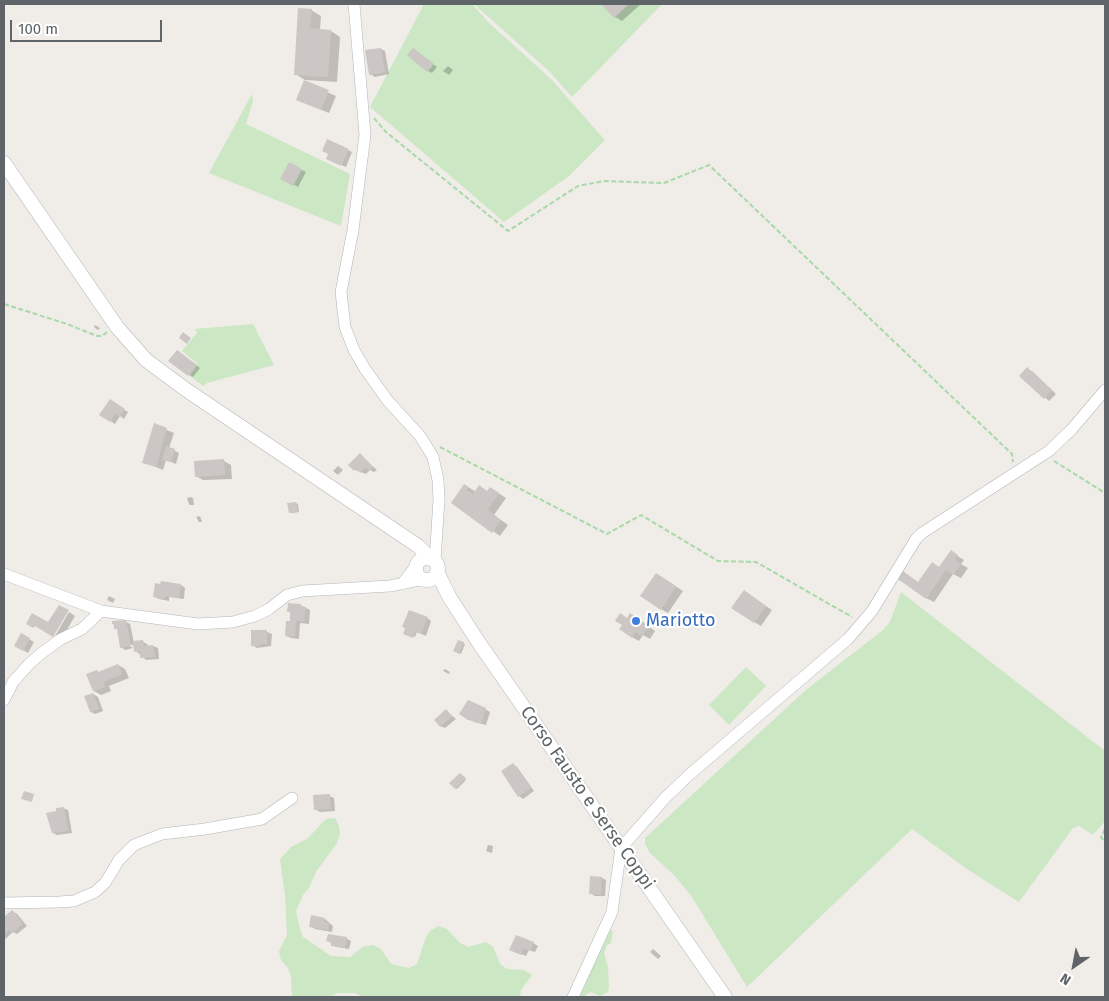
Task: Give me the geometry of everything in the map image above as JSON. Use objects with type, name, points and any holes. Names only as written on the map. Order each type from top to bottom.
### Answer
[{"type":"street","points":[[354,4],[364,135],[352,230],[341,292],[345,327],[354,350],[365,369],[388,401],[420,436],[433,457],[438,480],[439,499],[431,570]]},
{"type":"street","name":"Corso Fausto e Serse Coppi","points":[[4,163],[117,327],[146,360],[185,390],[418,546],[431,570],[437,589],[450,598],[479,643],[725,997]]},
{"type":"street","points":[[574,997],[612,912],[621,848],[665,798],[689,775],[863,623],[916,539],[922,533],[1044,454],[1072,430],[1105,390]]},
{"type":"street","points":[[394,530],[406,545],[416,566]]},
{"type":"street","points":[[402,584],[419,561],[425,558],[431,570]]},
{"type":"street","points":[[4,574],[101,611],[198,624],[233,622],[255,616],[269,609],[288,595],[302,591],[402,584],[431,570]]},
{"type":"street","points":[[4,700],[13,682],[29,664],[61,639],[82,629],[101,611]]},
{"type":"street","points":[[4,903],[74,901],[95,892],[134,845],[162,834],[262,819],[292,798]]},
{"type":"path","points":[[362,105],[386,132],[508,231],[578,186],[604,181],[664,183],[709,165],[1012,454],[1013,474]]},
{"type":"path","points":[[4,304],[67,324],[97,336],[102,336],[117,327]]},
{"type":"path","points":[[437,445],[606,534],[641,515],[718,561],[756,562],[863,623]]},
{"type":"path","points":[[1044,454],[1105,493]]},
{"type":"path","points":[[1105,829],[1100,837],[1105,842]]},
{"type":"green space","points":[[424,4],[472,4],[488,22],[551,79],[605,140],[569,176],[504,222],[370,107]]},
{"type":"green space","points":[[474,4],[662,4],[572,97],[550,72]]},
{"type":"green space","points":[[252,94],[253,101],[246,124],[350,174],[341,226],[209,173]]},
{"type":"green space","points":[[253,324],[274,365],[207,383],[203,386],[190,376],[198,364],[182,351],[197,333],[195,329]]},
{"type":"green space","points":[[901,592],[1105,751],[1105,821],[1093,835],[1079,826],[1073,828],[1019,902],[967,869],[912,829],[747,987],[692,897],[674,875],[650,853],[645,844],[645,838],[807,689],[883,630],[890,622]]},
{"type":"green space","points":[[746,667],[766,686],[729,725],[709,705]]},
{"type":"green space","points":[[335,818],[340,834],[337,843],[316,872],[296,911],[303,937],[331,956],[350,957],[364,946],[373,945],[381,949],[391,964],[409,968],[417,964],[426,937],[431,930],[439,926],[447,929],[460,943],[468,947],[486,942],[493,947],[500,964],[507,969],[524,970],[532,975],[521,990],[520,997],[363,997],[355,993],[338,993],[329,997],[292,997],[291,977],[288,968],[281,960],[279,951],[287,935],[285,895],[280,859],[291,847],[307,839],[326,819]]},
{"type":"green space","points":[[609,930],[613,931],[611,943],[607,945],[604,953],[608,967],[608,992],[600,996],[591,992],[586,994],[585,997],[579,997]]},
{"type":"building","points":[[601,4],[629,4],[614,18]]},
{"type":"building","points":[[298,8],[312,9],[310,28],[331,30],[328,77],[294,75]]},
{"type":"building","points":[[381,48],[385,72],[369,75],[365,50]]},
{"type":"building","points":[[413,48],[434,64],[427,72],[407,55]]},
{"type":"building","points":[[304,80],[329,90],[321,110],[296,100]]},
{"type":"building","points":[[327,139],[349,149],[341,166],[326,159],[328,154],[322,151]]},
{"type":"building","points":[[289,162],[302,169],[293,186],[280,179]]},
{"type":"building","points":[[183,332],[191,338],[187,344],[179,338]]},
{"type":"building","points":[[177,350],[197,365],[188,376],[168,361]]},
{"type":"building","points":[[1027,367],[1052,390],[1044,399],[1019,376]]},
{"type":"building","points":[[110,399],[125,409],[120,417],[115,414],[110,422],[99,415]]},
{"type":"building","points":[[154,423],[167,428],[156,467],[142,463]]},
{"type":"building","points":[[166,446],[175,449],[171,462],[162,460]]},
{"type":"building","points":[[360,453],[373,467],[369,470],[366,467],[360,473],[356,468],[354,471],[348,465]]},
{"type":"building","points":[[224,459],[225,475],[195,477],[194,461]]},
{"type":"building","points":[[464,484],[469,487],[466,490],[473,494],[479,485],[487,491],[490,487],[499,493],[488,510],[501,520],[492,533],[451,503]]},
{"type":"building","points":[[296,502],[298,512],[289,513],[287,503]]},
{"type":"building","points":[[951,550],[958,555],[955,559],[961,564],[953,575],[946,570],[926,599],[895,577],[900,569],[918,582],[932,562],[939,567]]},
{"type":"building","points":[[656,573],[676,586],[661,610],[640,596]]},
{"type":"building","points":[[161,581],[181,584],[179,598],[165,596],[164,599],[153,597],[155,583],[160,584]]},
{"type":"building","points":[[744,590],[766,606],[754,623],[731,608]]},
{"type":"building","points":[[288,603],[301,604],[301,606],[306,607],[304,622],[296,621],[295,637],[285,636],[286,621],[290,621],[290,612],[287,612]]},
{"type":"building","points":[[59,605],[69,610],[53,637],[35,626],[33,628],[26,624],[32,613],[48,622]]},
{"type":"building","points":[[409,610],[428,617],[421,634],[415,632],[413,638],[403,634],[405,628],[402,627]]},
{"type":"building","points":[[620,613],[627,618],[630,613],[649,626],[642,636],[635,632],[632,638],[619,629],[622,625],[615,621]]},
{"type":"building","points":[[126,620],[131,646],[120,648],[117,629],[114,629],[112,621]]},
{"type":"building","points":[[251,630],[267,630],[267,644],[251,646]]},
{"type":"building","points":[[21,633],[30,638],[23,651],[14,646]]},
{"type":"building","points":[[143,640],[144,646],[153,645],[155,657],[140,658],[140,651],[134,652],[133,641]]},
{"type":"building","points":[[458,640],[464,642],[459,654],[453,651]]},
{"type":"building","points":[[118,664],[122,674],[103,682],[105,687],[93,691],[86,674],[97,670],[98,672]]},
{"type":"building","points":[[93,693],[99,709],[90,712],[84,696]]},
{"type":"building","points":[[468,700],[486,708],[482,723],[468,720],[459,714]]},
{"type":"building","points":[[446,709],[452,716],[440,727],[434,720]]},
{"type":"building","points":[[513,763],[531,788],[518,797],[501,771]]},
{"type":"building","points":[[460,773],[466,778],[455,789],[449,783]]},
{"type":"building","points":[[24,791],[34,794],[32,802],[21,799]]},
{"type":"building","points":[[330,794],[331,809],[314,810],[313,795]]},
{"type":"building","points":[[64,807],[68,831],[52,833],[46,813],[56,811],[56,808]]},
{"type":"building","points":[[590,876],[602,877],[601,895],[589,894]]},
{"type":"building","points":[[12,910],[23,924],[12,933],[9,930],[4,934],[4,917]]},
{"type":"building","points":[[311,915],[325,918],[324,922],[329,922],[328,930],[309,927]]},
{"type":"building","points":[[328,934],[347,937],[345,948],[331,946],[331,942],[326,941]]},
{"type":"building","points":[[516,935],[534,942],[530,951],[524,948],[521,955],[509,950]]},
{"type":"place","name":"Mariotto","points":[[636,621]]}]
